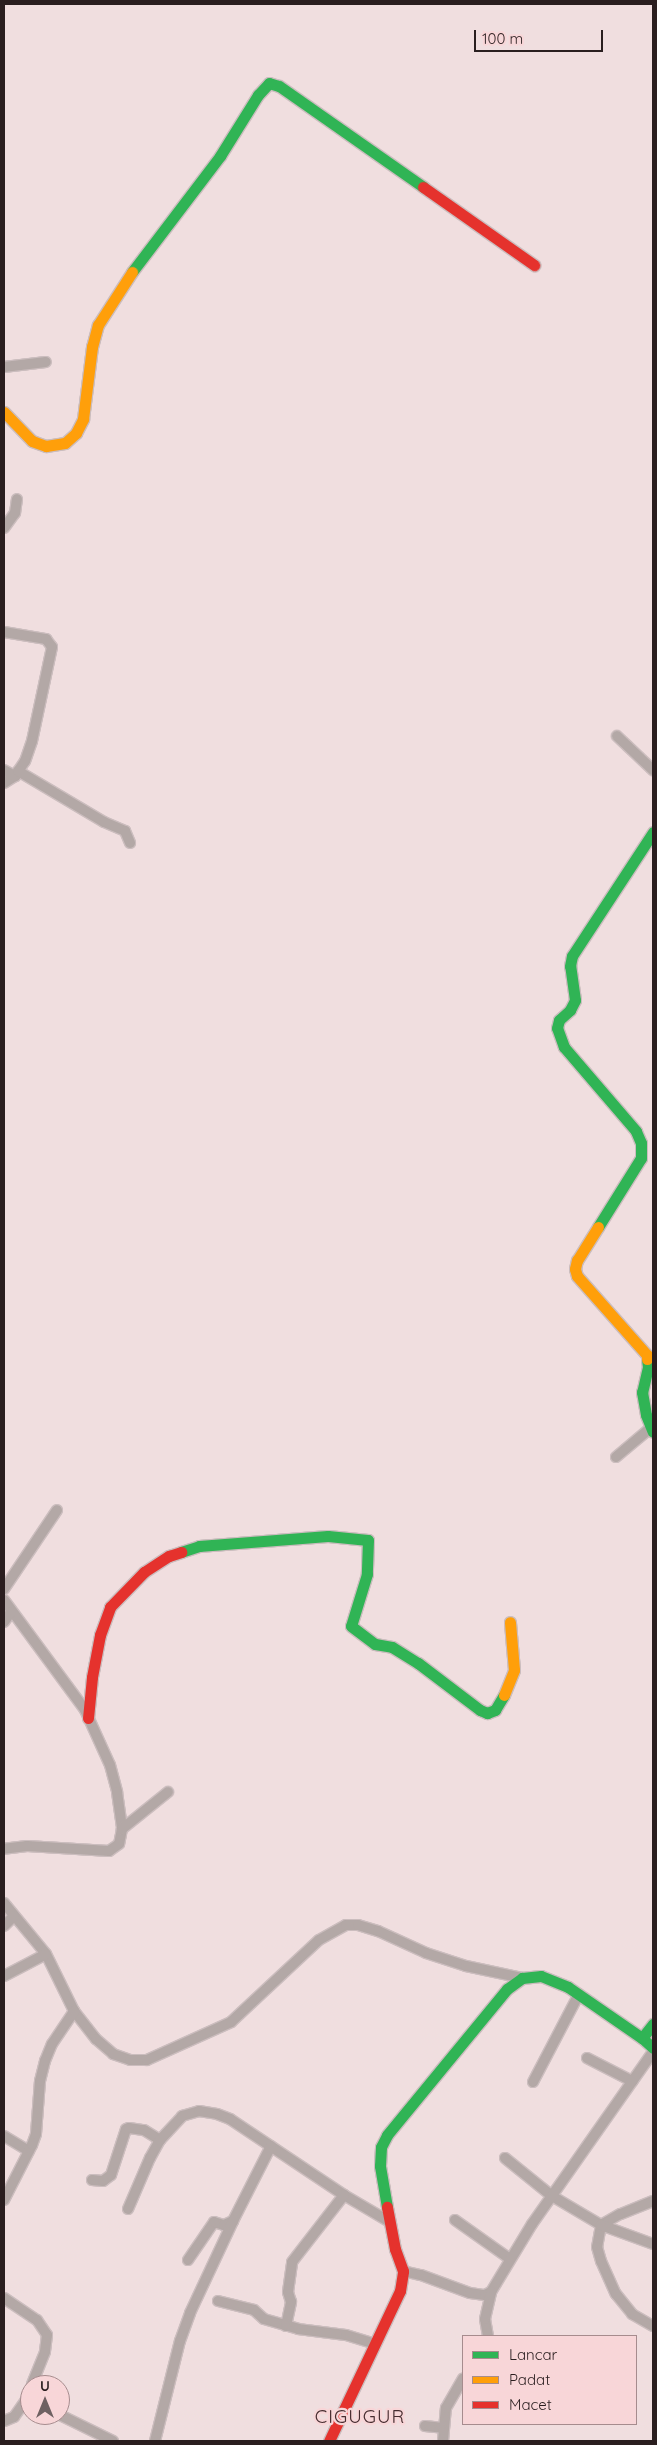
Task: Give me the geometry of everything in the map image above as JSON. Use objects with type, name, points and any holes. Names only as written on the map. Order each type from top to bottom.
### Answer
[{"type":"main road","points":[[4,412],[32,441],[46,446],[65,443],[76,433],[83,419],[92,348],[98,325],[140,258],[220,156],[258,95],[269,83],[279,86],[534,265]]},
{"type":"main road","points":[[653,832],[587,930],[572,956],[570,966],[575,988],[575,1000],[570,1010],[559,1020],[557,1028],[564,1047],[636,1131],[641,1143],[641,1158],[577,1260],[575,1269],[577,1276],[644,1350],[648,1361],[644,1402],[653,1429]]},
{"type":"main road","points":[[88,1718],[92,1677],[100,1635],[110,1607],[144,1572],[169,1556],[199,1546],[328,1536],[368,1540],[367,1574],[351,1626],[375,1644],[395,1648],[484,1712],[495,1710],[506,1692],[514,1670],[510,1622]]},
{"type":"main road","points":[[329,2441],[400,2291],[403,2271],[395,2249],[380,2166],[381,2146],[387,2135],[507,1989],[522,1978],[532,1976],[549,1978],[579,1994],[642,2038],[653,2048]]},
{"type":"main road","points":[[642,2038],[653,2024]]},
{"type":"main road","points":[[393,2304],[391,2293],[395,2249]]},
{"type":"street","points":[[4,368],[46,362]]},
{"type":"street","points":[[4,528],[15,513],[17,499]]},
{"type":"street","points":[[4,632],[46,639],[52,647],[32,741],[25,761],[16,773],[4,783]]},
{"type":"street","points":[[617,736],[653,770]]},
{"type":"street","points":[[4,770],[16,773],[104,822],[125,831],[130,843]]},
{"type":"street","points":[[645,1383],[653,1374]]},
{"type":"street","points":[[616,1457],[653,1429]]},
{"type":"street","points":[[4,1590],[57,1510]]},
{"type":"street","points":[[4,1600],[11,1612],[73,1693],[88,1718],[110,1765],[117,1792],[122,1829],[119,1844],[109,1851],[27,1846],[4,1849]]},
{"type":"street","points":[[4,1622],[11,1612]]},
{"type":"street","points":[[122,1829],[168,1792]]},
{"type":"street","points":[[4,1903],[46,1954],[74,2011],[96,2039],[114,2054],[130,2060],[147,2060],[231,2022],[319,1940],[346,1925],[358,1925],[378,1931],[426,1953],[466,1966],[522,1978]]},
{"type":"street","points":[[4,1926],[14,1916]]},
{"type":"street","points":[[4,1976],[46,1954]]},
{"type":"street","points":[[533,2082],[579,1994]]},
{"type":"street","points":[[4,2200],[36,2134],[40,2081],[45,2061],[52,2044],[74,2011]]},
{"type":"street","points":[[488,2335],[485,2319],[491,2292],[510,2259],[653,2052]]},
{"type":"street","points":[[586,2058],[632,2081]]},
{"type":"street","points":[[128,2209],[160,2140],[182,2116],[199,2111],[217,2114],[230,2119],[344,2195],[391,2223]]},
{"type":"street","points":[[92,2180],[103,2181],[111,2174],[119,2156],[126,2129],[139,2129],[160,2140]]},
{"type":"street","points":[[4,2136],[29,2151]]},
{"type":"street","points":[[155,2441],[174,2356],[190,2312],[233,2221],[272,2146]]},
{"type":"street","points":[[505,2158],[552,2196],[601,2225],[653,2244]]},
{"type":"street","points":[[286,2326],[291,2302],[288,2292],[292,2262],[344,2195]]},
{"type":"street","points":[[653,2201],[620,2214],[601,2225],[597,2247],[601,2261],[616,2294],[632,2314],[653,2326]]},
{"type":"street","points":[[455,2220],[510,2259]]},
{"type":"street","points":[[188,2260],[214,2222],[224,2225],[233,2221]]},
{"type":"street","points":[[403,2271],[421,2275],[470,2293],[485,2295],[491,2292]]},
{"type":"street","points":[[4,2298],[37,2320],[47,2335],[45,2352],[36,2375]]},
{"type":"street","points":[[218,2301],[254,2310],[264,2319],[286,2326],[346,2335],[375,2344]]},
{"type":"street","points":[[443,2441],[446,2408],[462,2380]]},
{"type":"street","points":[[4,2420],[14,2417],[20,2410]]},
{"type":"street","points":[[70,2420],[113,2441]]},
{"type":"street","points":[[425,2426],[443,2428]]},
{"type":"traffic: fast","points":[[132,272],[220,156],[258,95],[269,83],[279,86],[423,187]]},
{"type":"traffic: fast","points":[[598,1227],[641,1158],[641,1143],[636,1131],[564,1047],[557,1028],[559,1020],[570,1010],[575,1000],[570,966],[572,956],[653,832]]},
{"type":"traffic: fast","points":[[647,1359],[648,1367],[642,1392],[646,1415],[653,1432]]},
{"type":"traffic: fast","points":[[181,1552],[199,1546],[328,1536],[368,1540],[367,1574],[351,1626],[375,1644],[392,1647],[418,1663],[480,1710],[487,1713],[495,1710],[504,1695]]},
{"type":"traffic: fast","points":[[387,2207],[380,2166],[381,2147],[387,2135],[507,1989],[522,1978],[541,1976],[568,1987],[642,2038],[653,2024]]},
{"type":"traffic: fast","points":[[642,2038],[653,2048]]},
{"type":"traffic: slow","points":[[4,412],[32,441],[46,446],[65,443],[76,433],[83,419],[92,347],[98,325],[132,272]]},
{"type":"traffic: slow","points":[[598,1227],[577,1260],[575,1269],[577,1276],[647,1355],[647,1359]]},
{"type":"traffic: slow","points":[[504,1695],[514,1670],[510,1622]]},
{"type":"traffic: jam","points":[[423,187],[534,265]]},
{"type":"traffic: jam","points":[[88,1718],[92,1677],[100,1635],[110,1607],[144,1572],[169,1556],[181,1552]]},
{"type":"traffic: jam","points":[[329,2441],[400,2291],[403,2271],[395,2249],[387,2207]]},
{"type":"district","name":"CIGUGUR","points":[[360,2417]]}]
